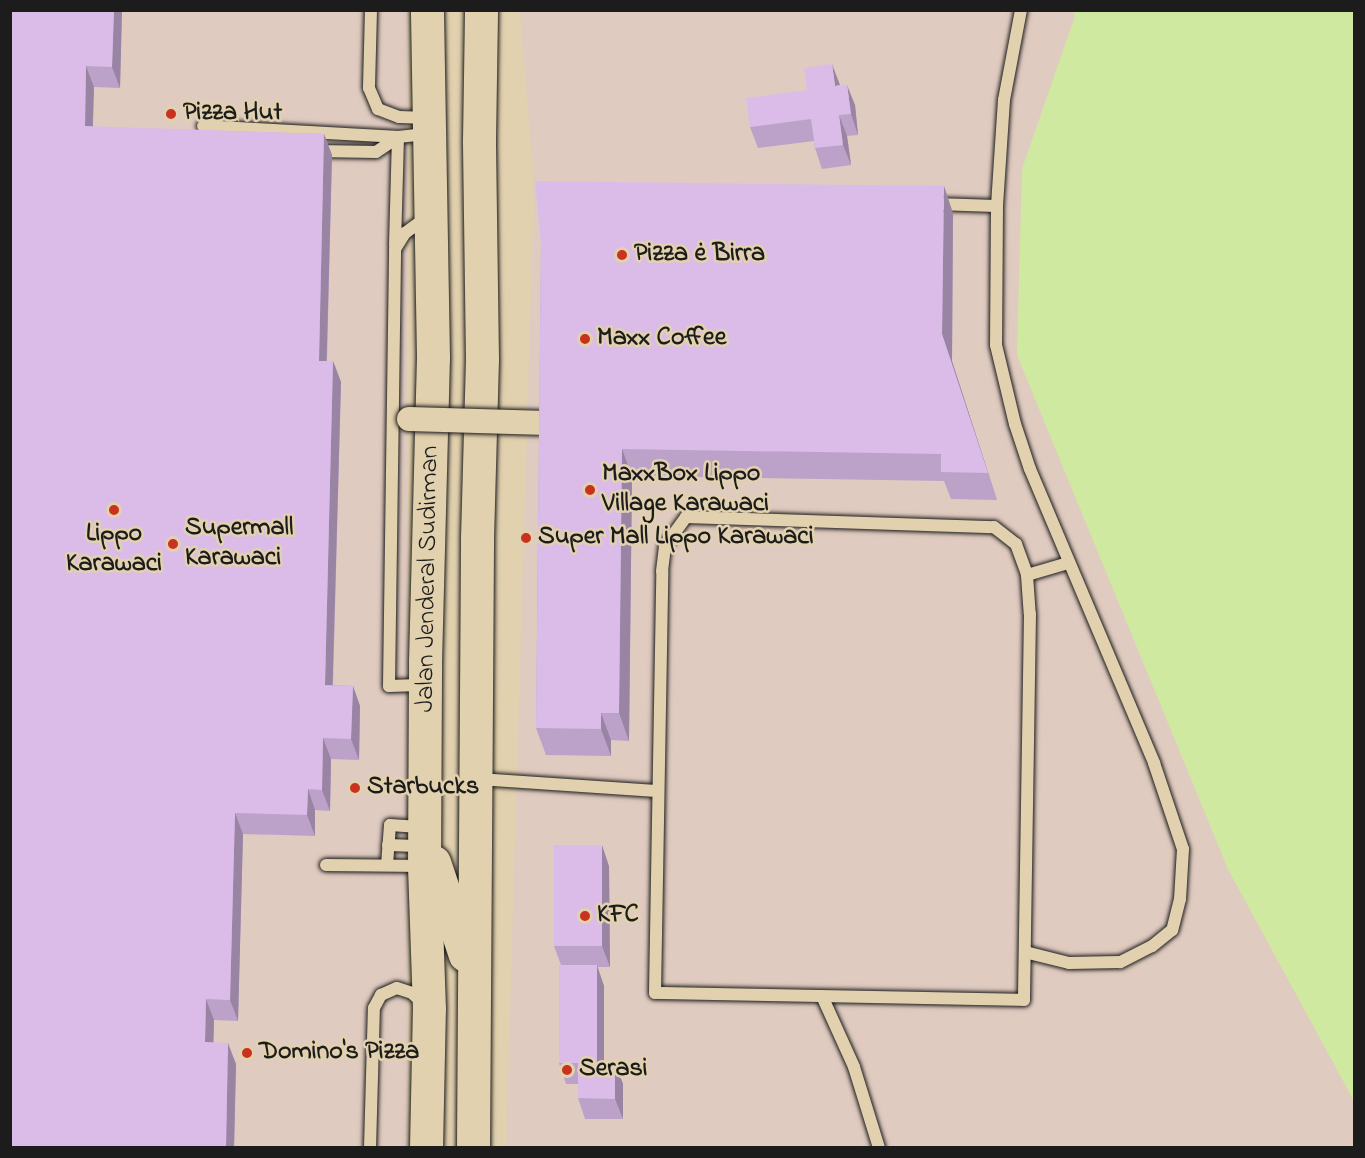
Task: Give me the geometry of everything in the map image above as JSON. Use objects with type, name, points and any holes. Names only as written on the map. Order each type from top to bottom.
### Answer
[{"type":"street","name":"Jalan Jenderal Sudirman","points":[[426,1148],[429,1009],[424,848],[425,662],[433,357],[430,214],[418,129],[427,10]]},
{"type":"street","name":"Jalan Jenderal Sudirman","points":[[473,1148],[482,273],[479,140],[481,10]]},
{"type":"street","points":[[433,357],[482,273]]},
{"type":"street","points":[[409,419],[547,423]]},
{"type":"street","points":[[424,848],[474,982]]},
{"type":"lane","points":[[371,10],[369,88],[378,109],[399,117],[418,129]]},
{"type":"lane","points":[[1021,10],[1004,100],[996,206],[996,345],[1026,458],[1068,563],[1154,763],[1183,849],[1180,898],[1172,930],[1152,946],[1120,962],[1069,963],[1024,952]]},
{"type":"lane","points":[[203,126],[418,129]]},
{"type":"lane","points":[[299,151],[376,152],[418,129]]},
{"type":"lane","points":[[387,865],[390,825],[416,827],[419,685],[389,686],[395,249],[418,129]]},
{"type":"lane","points":[[925,203],[996,206]]},
{"type":"lane","points":[[395,249],[405,233],[430,214]]},
{"type":"lane","points":[[686,518],[994,527],[1016,544],[1027,575],[1030,614],[1024,1000],[655,993],[662,571],[665,546],[686,518]]},
{"type":"lane","points":[[1027,575],[1068,563]]},
{"type":"lane","points":[[476,779],[658,791]]},
{"type":"lane","points":[[388,845],[424,848]]},
{"type":"lane","points":[[326,865],[387,865],[424,848]]},
{"type":"lane","points":[[370,1148],[374,1008],[381,995],[397,988],[412,993],[429,1009]]},
{"type":"lane","points":[[822,996],[854,1067],[879,1148]]},
{"type":"shaded area","name":"Supermall Karawaci","points":[[10,11],[407,11],[407,1147],[10,1147]]},
{"type":"shaded area","points":[[520,11],[1073,11],[1075,16],[1017,355],[1228,869],[1354,1101],[1354,1147],[506,1147],[534,186]]},
{"type":"green space","points":[[1073,11],[1354,11],[1354,1101],[1228,869],[1017,355],[1022,169],[1075,16]]},
{"type":"building","name":"Supermall Karawaci","points":[[10,10],[114,10],[112,67],[86,66],[85,126],[324,134],[319,361],[333,361],[325,685],[353,686],[351,739],[323,738],[322,790],[308,789],[307,815],[235,813],[230,1000],[206,999],[205,1042],[228,1043],[226,1148],[10,1148]]},
{"type":"building","points":[[832,64],[835,86],[847,85],[851,114],[839,115],[843,145],[815,148],[811,119],[750,127],[746,98],[807,90],[804,68]]},
{"type":"building","name":"MaxxBox Lippo Village Karawaci","points":[[535,181],[944,186],[942,334],[988,473],[941,472],[941,454],[622,449],[619,713],[601,713],[601,729],[536,728],[541,243]]},
{"type":"building","name":"KFC","points":[[554,845],[602,845],[602,946],[554,946]]},
{"type":"building","points":[[559,965],[597,965],[597,1063],[615,1063],[615,1099],[578,1098],[578,1063],[559,1063]]},
{"type":"place","name":"Pizza Hut","points":[[171,114]]},
{"type":"place","name":"Pizza ė Birra","points":[[622,255]]},
{"type":"place","name":"Maxx Coffee","points":[[585,339]]},
{"type":"place","name":"MaxxBox Lippo Village Karawaci","points":[[590,490]]},
{"type":"place","name":"Lippo Karawaci","points":[[114,510]]},
{"type":"place","name":"Super Mall Lippo Karawaci","points":[[526,538]]},
{"type":"place","name":"Supermall Karawaci","points":[[173,544]]},
{"type":"place","name":"Starbucks","points":[[355,788]]},
{"type":"place","name":"KFC","points":[[585,916]]},
{"type":"place","name":"Domino's Pizza","points":[[247,1053]]},
{"type":"place","name":"Serasi","points":[[567,1070]]}]
